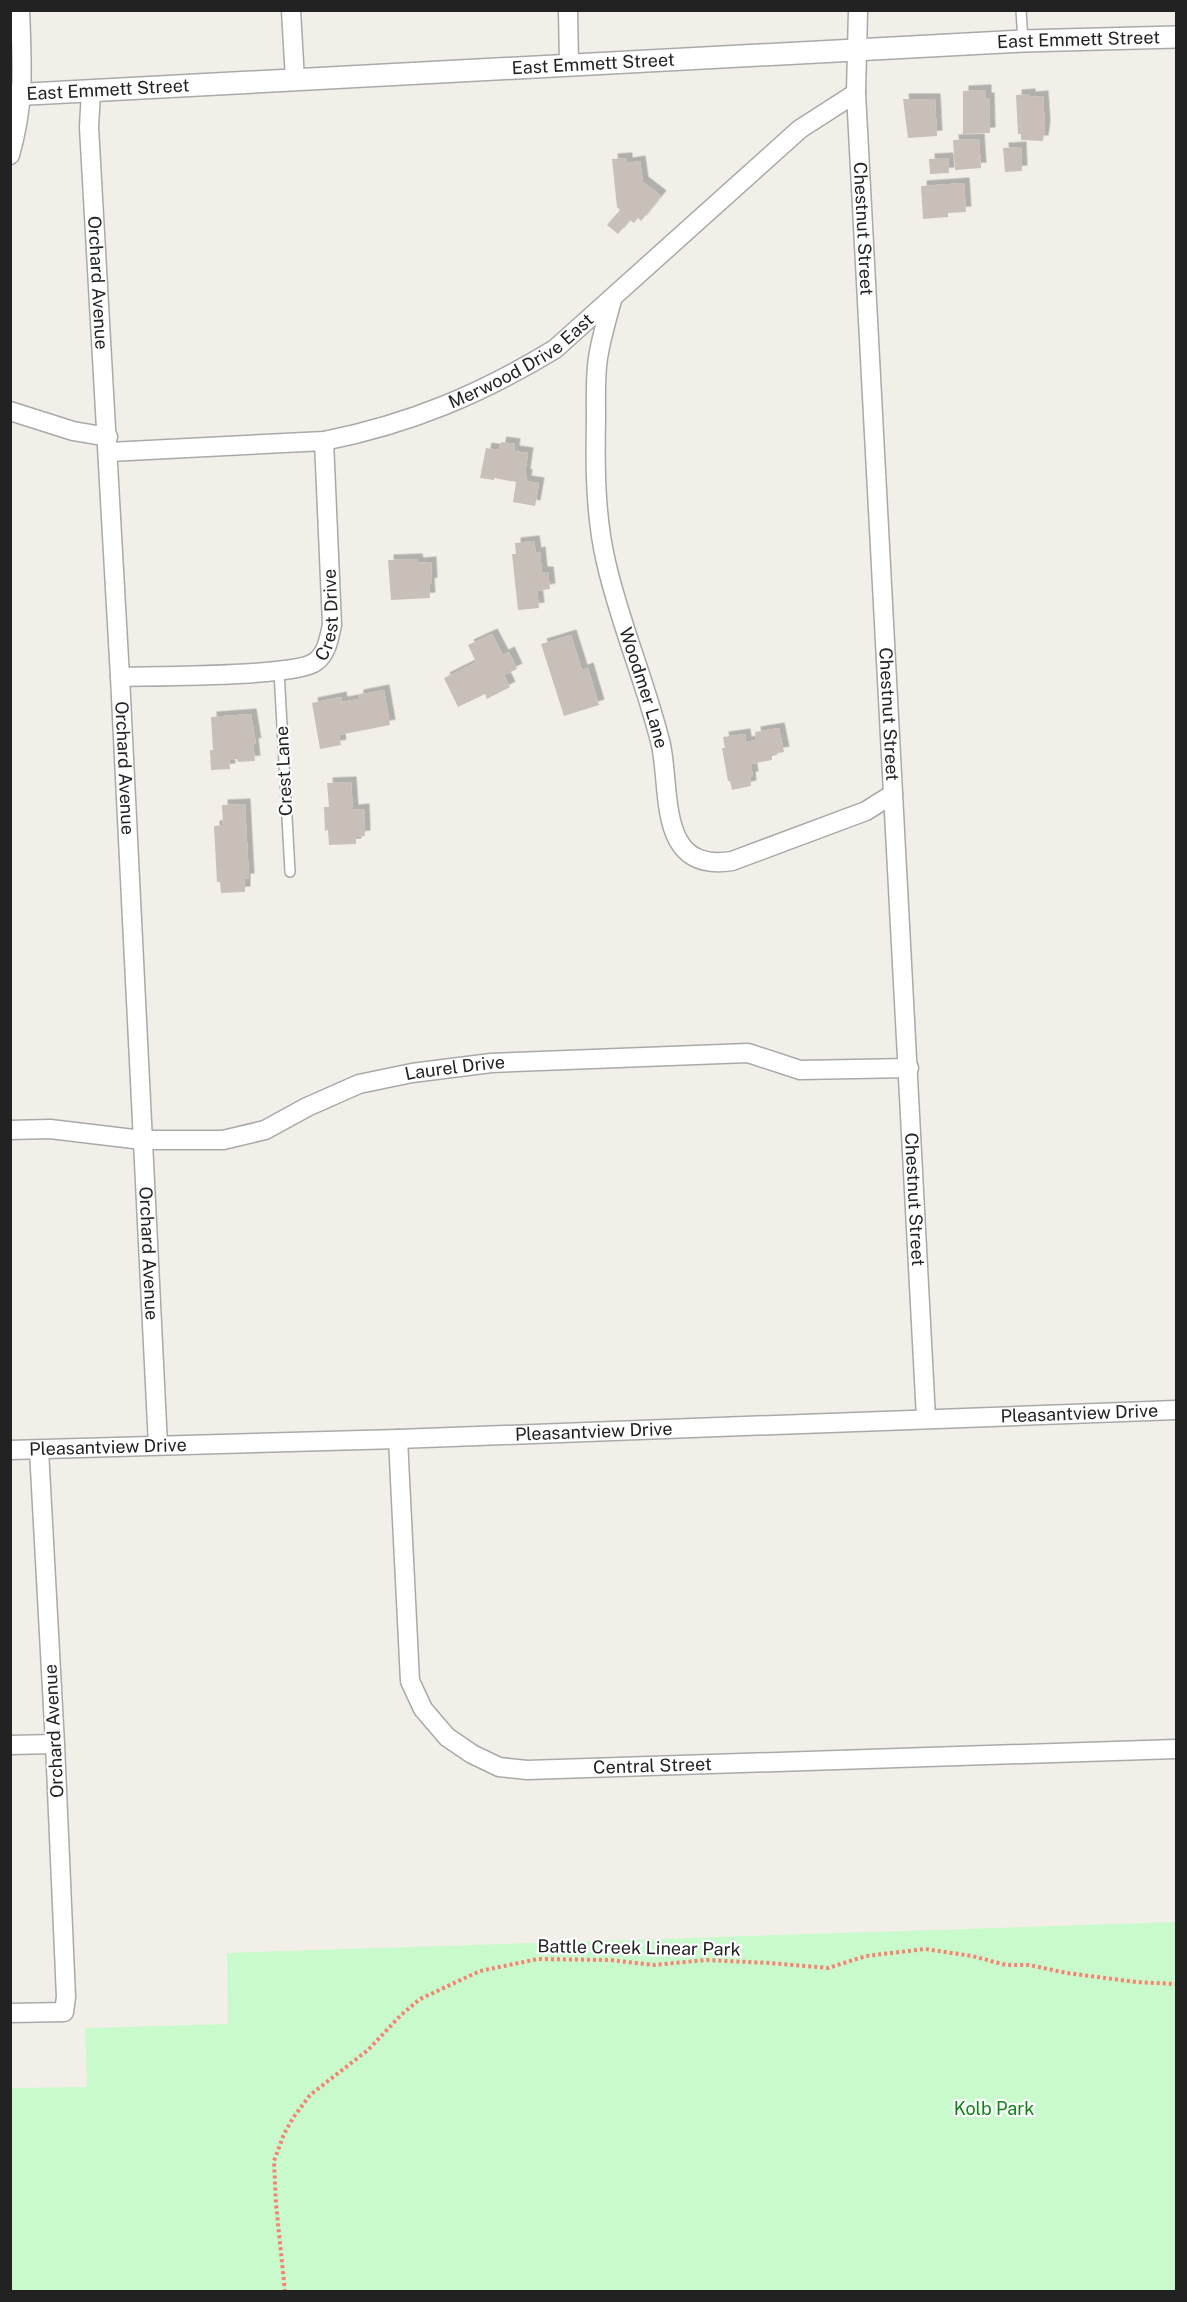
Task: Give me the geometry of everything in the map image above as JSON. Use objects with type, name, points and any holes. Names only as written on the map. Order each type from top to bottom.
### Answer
[{"type":"street","points":[[10,155],[18,128],[16,95],[20,10]]},
{"type":"street","points":[[291,10],[295,80]]},
{"type":"street","points":[[568,10],[569,65]]},
{"type":"street","name":"Chestnut Street","points":[[858,10],[856,93],[926,1418]]},
{"type":"street","name":"East Emmett Street","points":[[16,95],[858,49],[1176,37]]},
{"type":"street","name":"Orchard Avenue","points":[[91,91],[89,127],[108,444],[158,1445]]},
{"type":"street","name":"Merwood Drive East","points":[[10,411],[108,444],[324,441],[439,410],[513,375],[555,349],[800,129],[856,93]]},
{"type":"street","name":"Woodmer Lane","points":[[612,300],[598,358],[595,449],[605,561],[660,745],[668,811],[674,837],[700,860],[714,864],[732,861],[866,811],[893,794]]},
{"type":"street","name":"Crest Drive","points":[[120,677],[279,671],[314,663],[324,654],[332,625],[324,441]]},
{"type":"street","name":"Laurel Drive","points":[[10,1130],[50,1129],[142,1140],[223,1140],[266,1130],[307,1107],[359,1084],[412,1073],[491,1063],[748,1053],[800,1070],[909,1068]]},
{"type":"street","name":"Pleasantview Drive","points":[[10,1450],[398,1439],[1176,1410]]},
{"type":"street","name":"Central Street","points":[[398,1439],[410,1681],[423,1709],[447,1737],[472,1754],[500,1767],[527,1770],[1176,1749]]},
{"type":"street","name":"Orchard Avenue","points":[[10,2013],[64,2012],[66,1997],[56,1744],[39,1450]]},
{"type":"street","points":[[10,1745],[56,1744]]},
{"type":"lane","points":[[1021,10],[1023,41]]},
{"type":"lane","name":"Crest Lane","points":[[279,671],[290,872]]},
{"type":"path","name":"Battle Creek Linear Park","points":[[285,2292],[274,2161],[289,2126],[310,2095],[368,2050],[401,2015],[420,1999],[480,1971],[538,1959],[610,1960],[654,1965],[705,1960],[828,1968],[873,1955],[925,1949],[972,1956],[1006,1965],[1029,1965],[1067,1973],[1136,1982],[1176,1984]]},
{"type":"green space","name":"Kolb Park","points":[[1176,1922],[1176,2291],[11,2291],[11,2088],[87,2087],[85,2028],[228,2024],[227,1953]]},
{"type":"building","points":[[986,90],[986,98],[989,98],[990,133],[963,134],[963,91]]},
{"type":"building","points":[[1030,94],[1030,97],[1043,96],[1045,126],[1043,141],[1021,140],[1021,134],[1018,134],[1016,95]]},
{"type":"building","points":[[903,99],[935,99],[937,136],[908,138]]},
{"type":"building","points":[[979,139],[981,168],[955,170],[953,140]]},
{"type":"building","points":[[1021,147],[1022,171],[1005,172],[1003,148]]},
{"type":"building","points":[[627,158],[627,163],[640,161],[643,182],[661,196],[641,221],[638,218],[634,223],[630,220],[618,234],[607,225],[620,210],[617,207],[612,159]]},
{"type":"building","points":[[948,158],[949,173],[930,174],[929,159]]},
{"type":"building","points":[[964,183],[966,212],[948,213],[948,217],[923,219],[921,186]]},
{"type":"building","points":[[501,442],[515,444],[514,451],[528,453],[526,481],[539,483],[535,506],[513,502],[516,482],[480,478],[486,448],[499,450]]},
{"type":"building","points":[[534,541],[536,553],[540,552],[542,572],[548,572],[550,589],[537,591],[539,608],[518,610],[512,554],[516,554],[515,543]]},
{"type":"building","points":[[417,559],[418,563],[431,562],[430,598],[391,600],[388,560]]},
{"type":"building","points":[[492,634],[503,655],[509,652],[517,669],[504,675],[510,687],[487,699],[485,694],[458,707],[444,678],[476,662],[468,645]]},
{"type":"building","points":[[571,635],[582,670],[588,668],[599,705],[564,716],[541,644]]},
{"type":"building","points":[[384,690],[390,725],[339,735],[341,745],[320,749],[312,703],[341,697],[342,702],[358,699],[358,695]]},
{"type":"building","points":[[251,714],[256,744],[253,743],[255,761],[229,760],[230,769],[211,770],[210,750],[213,750],[211,717]]},
{"type":"building","points":[[779,728],[784,752],[772,754],[772,760],[751,764],[753,777],[750,777],[751,786],[732,790],[730,781],[728,781],[722,748],[725,748],[723,737],[745,734],[746,742],[756,740],[755,732]]},
{"type":"building","points":[[351,782],[353,810],[364,809],[365,836],[356,837],[356,844],[329,845],[328,830],[325,831],[324,807],[329,807],[327,783]]},
{"type":"building","points":[[245,804],[249,879],[245,879],[245,892],[221,893],[220,882],[217,882],[214,826],[223,825],[222,805]]}]
